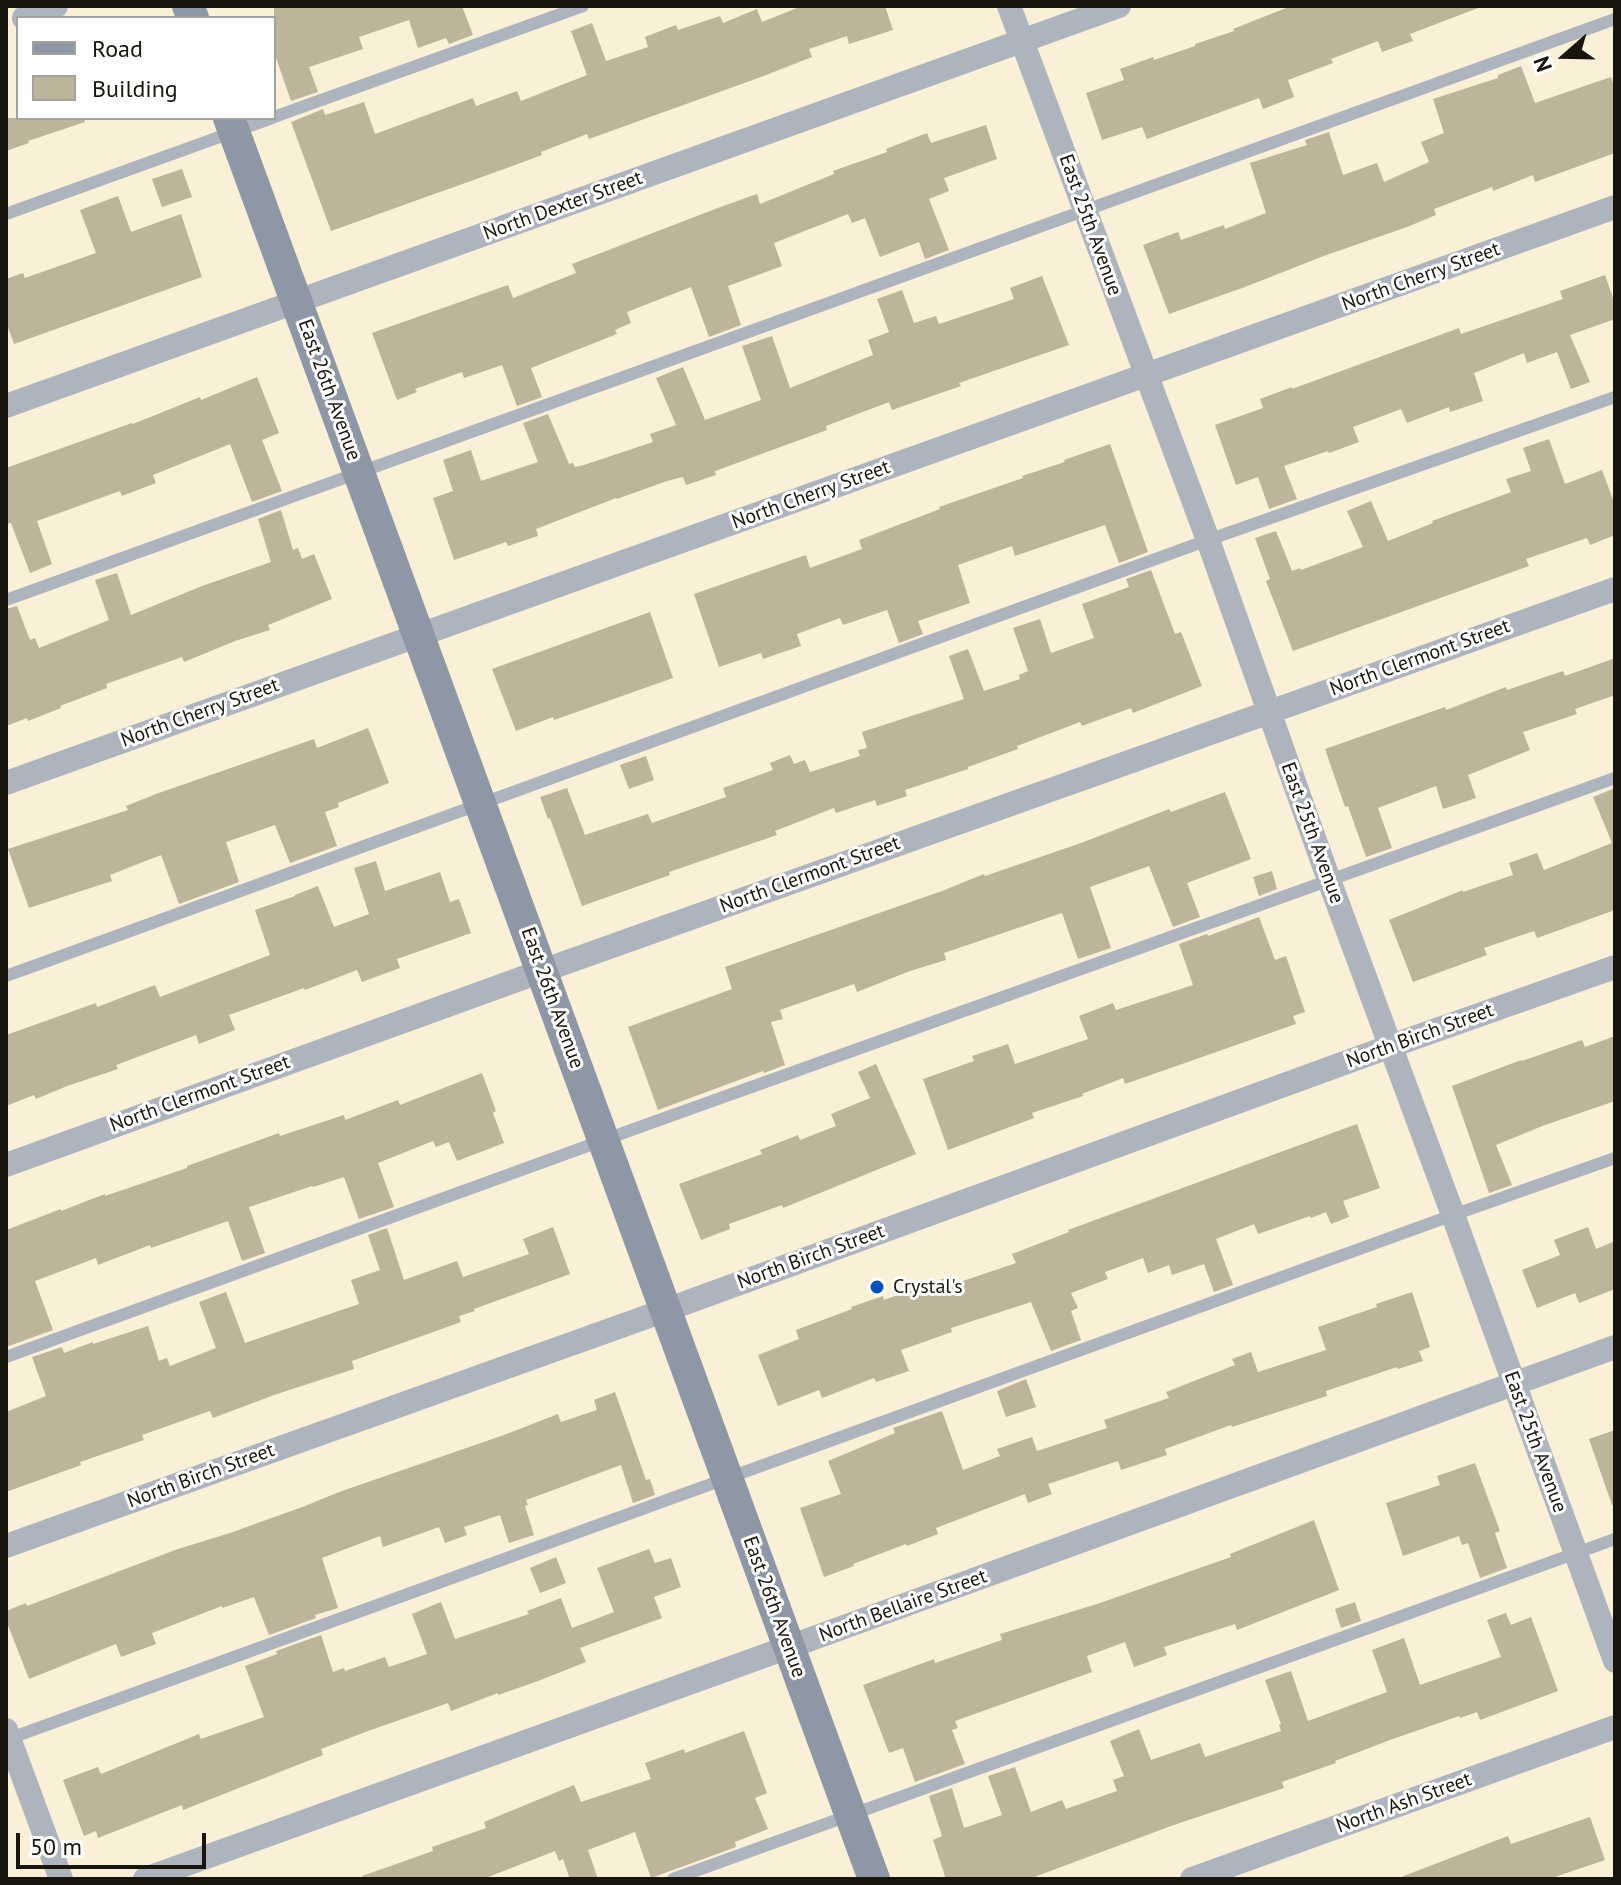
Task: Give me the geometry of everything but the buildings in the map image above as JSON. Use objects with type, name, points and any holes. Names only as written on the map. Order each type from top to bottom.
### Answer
[{"type":"street","points":[[29,16],[56,6]]},
{"type":"street","name":"East 25th Avenue","points":[[1009,6],[1208,540],[1615,1661]]},
{"type":"street","name":"North Dexter Street","points":[[6,406],[1119,6]]},
{"type":"street","name":"East 26th Avenue","points":[[232,125],[874,1879]]},
{"type":"street","name":"North Cherry Street","points":[[6,783],[1615,207]]},
{"type":"street","name":"North Clermont Street","points":[[6,1165],[1615,589]]},
{"type":"street","name":"North Birch Street","points":[[6,1546],[1615,967]]},
{"type":"street","name":"North Bellaire Street","points":[[145,1879],[1615,1347]]},
{"type":"street","name":"North Ash Street","points":[[1192,1879],[1615,1727]]},
{"type":"street","points":[[7,1736],[61,1879]]},
{"type":"lane","points":[[276,117],[583,6]]},
{"type":"lane","points":[[6,600],[1615,19]]},
{"type":"lane","points":[[6,214],[232,125],[261,120]]},
{"type":"lane","points":[[6,976],[1208,540],[1615,397]]},
{"type":"lane","points":[[6,1357],[1615,778]]},
{"type":"lane","points":[[7,1736],[1615,1158]]},
{"type":"lane","points":[[673,1879],[1615,1539]]},
{"type":"place","name":"Crystal's","points":[[877,1287]]}]
